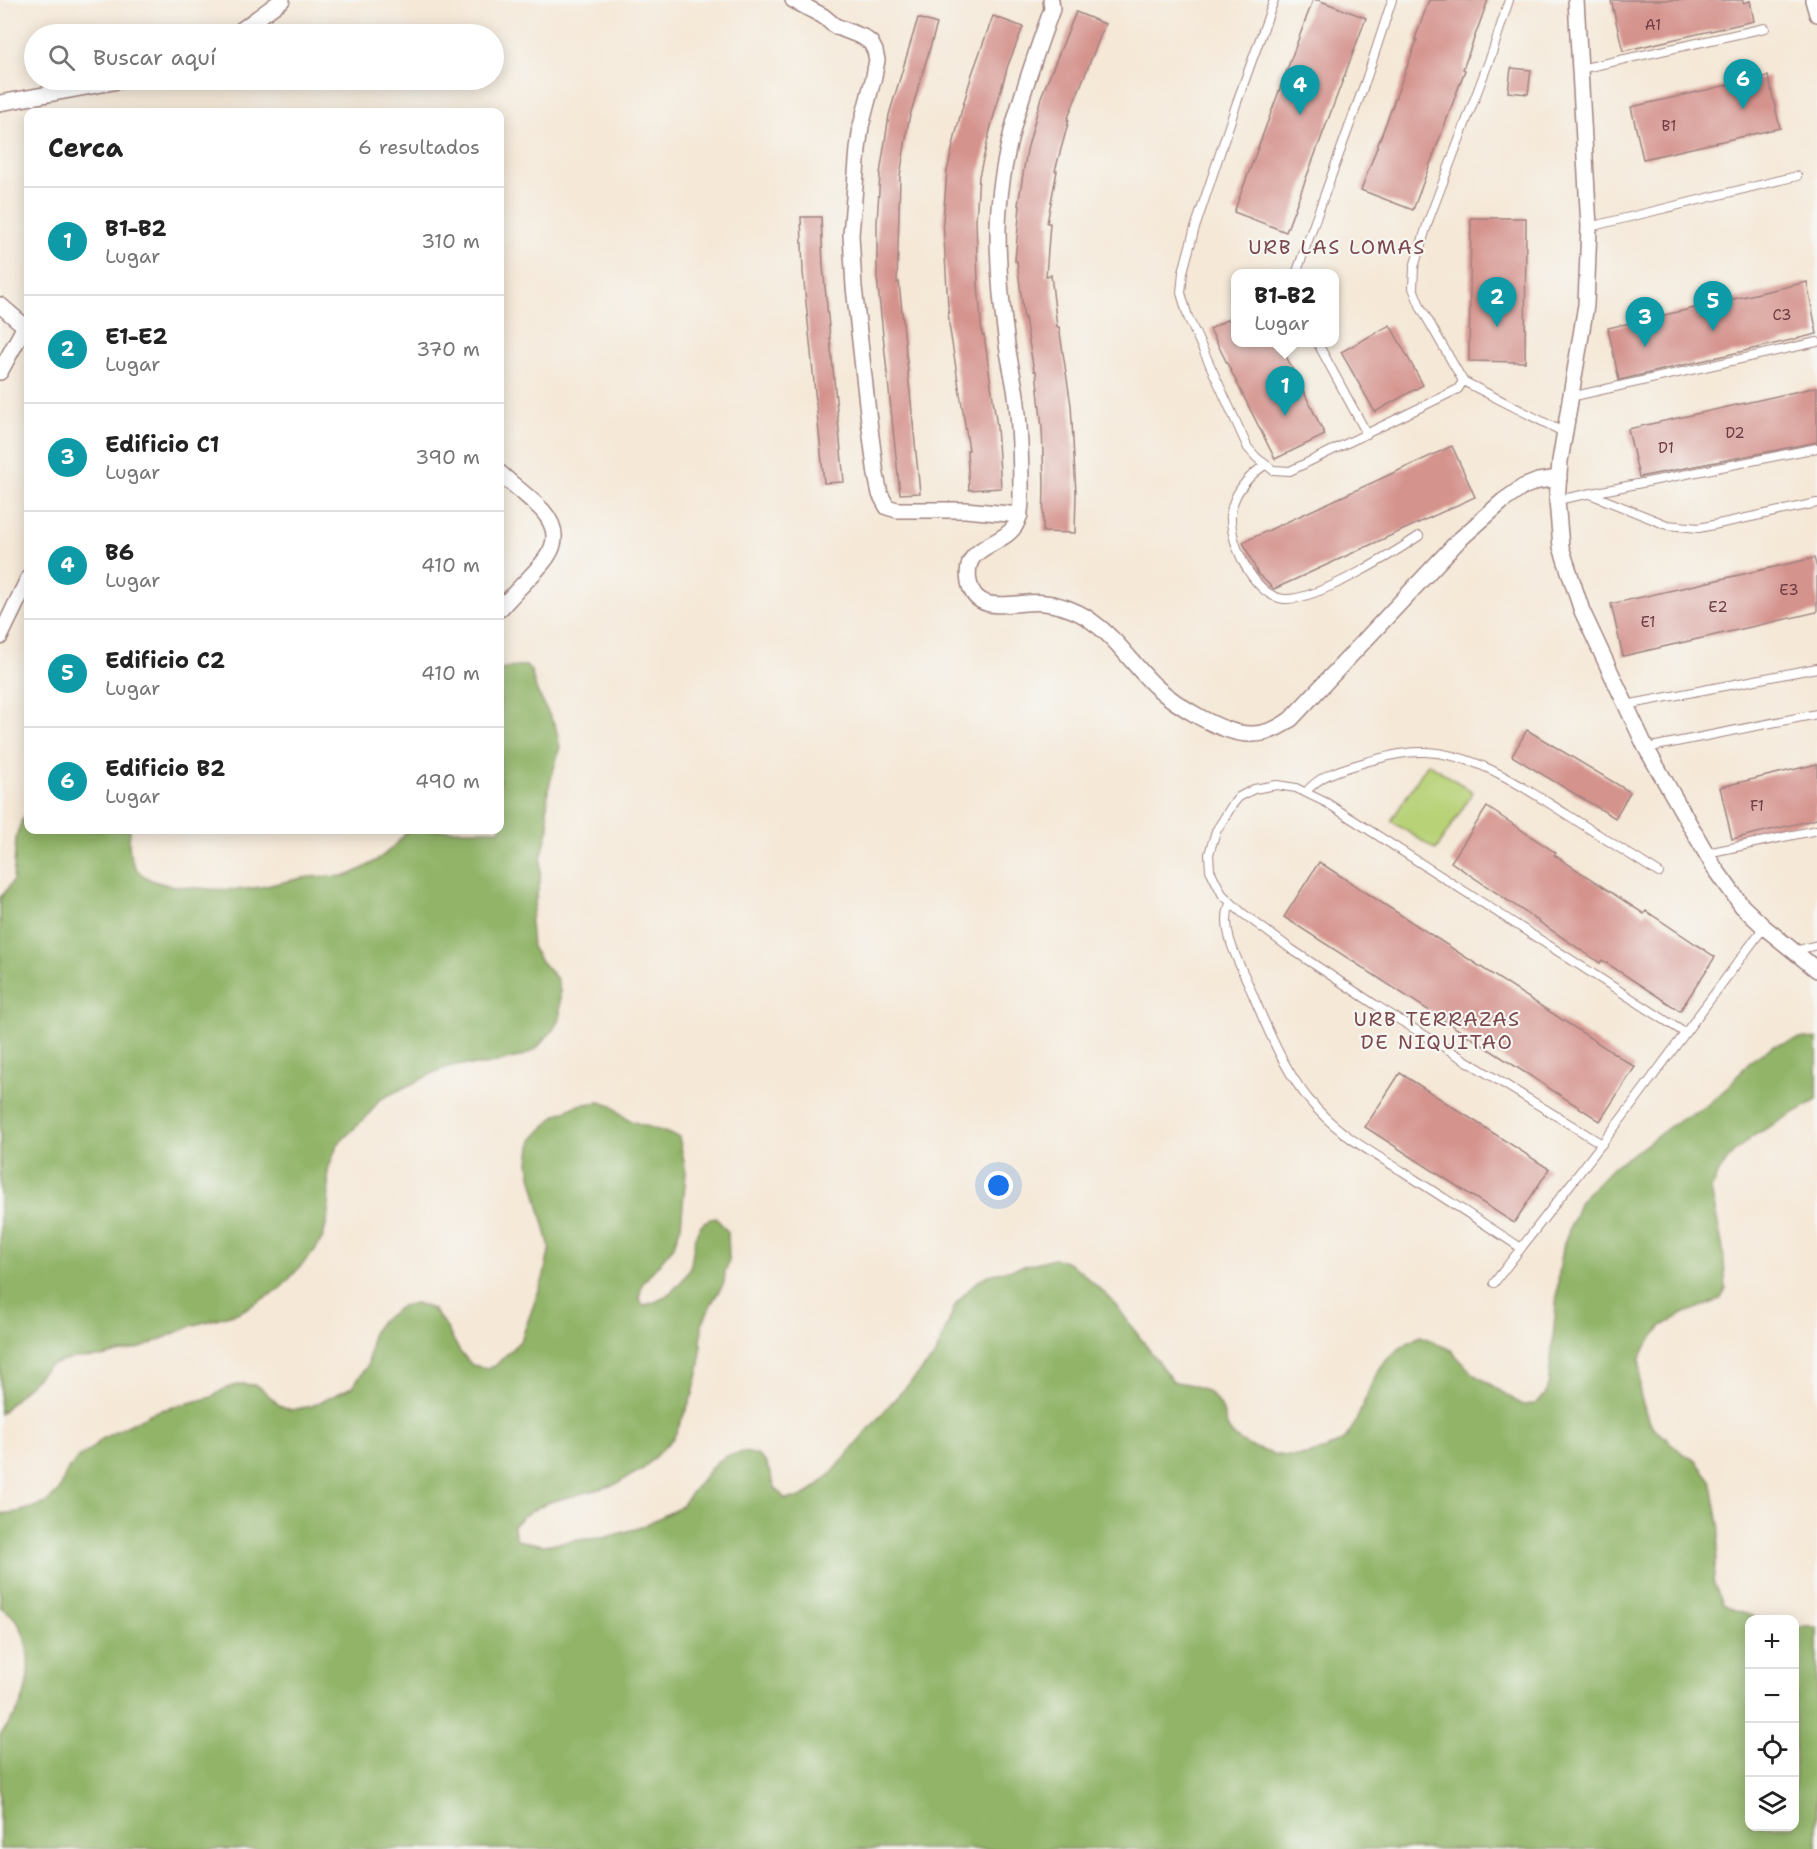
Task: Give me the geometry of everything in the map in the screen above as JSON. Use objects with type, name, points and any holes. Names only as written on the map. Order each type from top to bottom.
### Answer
[{"type":"street","points":[[250,24],[282,0]]},
{"type":"street","points":[[793,0],[823,16],[835,26],[863,37],[871,43],[877,60],[861,126],[852,204],[851,244],[868,413],[876,475],[884,502],[890,509],[897,510],[965,510],[1020,514]]},
{"type":"street","points":[[1051,0],[1052,9],[1023,90],[1011,134],[1002,183],[998,229],[1000,281],[1020,435],[1020,514],[1013,528],[981,549],[971,561],[970,584],[972,591],[980,601],[1000,606],[1046,603],[1085,616],[1104,630],[1156,687],[1181,707],[1231,730],[1250,734],[1272,730],[1291,719],[1458,541],[1503,501],[1530,484],[1559,478]]},
{"type":"street","points":[[1576,0],[1589,227],[1586,305],[1569,398],[1557,500],[1561,547],[1582,611],[1646,748],[1713,867],[1742,906],[1817,970]]},
{"type":"street","points":[[1813,0],[1817,14]]},
{"type":"street","points":[[0,103],[70,90]]},
{"type":"street","points":[[0,305],[24,325]]},
{"type":"street","points":[[0,372],[24,332]]},
{"type":"street","points":[[504,477],[542,511],[552,525],[555,540],[551,551],[540,566],[504,605]]},
{"type":"street","points":[[0,637],[24,587]]},
{"type":"lane","points":[[1274,0],[1197,220],[1181,283],[1182,300],[1188,317],[1241,436],[1248,448],[1265,465],[1282,472],[1290,471],[1368,435],[1452,392],[1463,381]]},
{"type":"lane","points":[[1297,269],[1367,77],[1392,0]]},
{"type":"lane","points":[[1509,0],[1492,53],[1429,219],[1412,278],[1416,298],[1463,381],[1565,433]]},
{"type":"lane","points":[[1580,69],[1765,28]]},
{"type":"lane","points":[[1589,227],[1797,176]]},
{"type":"lane","points":[[1569,398],[1817,342]]},
{"type":"lane","points":[[1320,347],[1368,435]]},
{"type":"lane","points":[[1557,500],[1817,448]]},
{"type":"lane","points":[[1265,465],[1243,485],[1234,502],[1231,517],[1237,549],[1257,584],[1268,594],[1282,598],[1302,596],[1370,566],[1419,536]]},
{"type":"lane","points":[[1589,494],[1667,525],[1699,528],[1817,503]]},
{"type":"lane","points":[[1626,705],[1817,668]]},
{"type":"lane","points":[[1646,748],[1817,714]]},
{"type":"lane","points":[[1306,792],[1327,774],[1395,754],[1425,752],[1453,757],[1487,768],[1519,785],[1659,873]]},
{"type":"lane","points":[[1602,1144],[1377,1006],[1291,949],[1230,903],[1215,882],[1210,870],[1209,854],[1216,831],[1233,804],[1246,792],[1261,787],[1286,786],[1306,792],[1327,803],[1685,1033]]},
{"type":"lane","points":[[1707,853],[1817,830]]},
{"type":"lane","points":[[1230,903],[1226,923],[1237,959],[1282,1058],[1316,1108],[1354,1141],[1521,1248]]},
{"type":"lane","points":[[1494,1283],[1602,1144],[1764,927]]},
{"type":"lane","points":[[1794,951],[1817,945]]},
{"type":"green space","points":[[526,666],[531,671],[536,689],[556,728],[560,747],[548,790],[549,827],[541,858],[540,882],[530,923],[532,947],[557,979],[560,991],[560,1017],[553,1030],[535,1050],[523,1056],[485,1065],[456,1065],[442,1069],[379,1100],[370,1113],[337,1145],[328,1170],[329,1213],[323,1237],[315,1250],[280,1289],[240,1312],[191,1326],[141,1348],[101,1357],[74,1358],[48,1366],[0,1414],[0,898],[13,881],[16,837],[22,820],[24,818],[24,834],[130,834],[129,847],[132,860],[137,870],[145,877],[168,885],[220,890],[237,890],[304,878],[351,874],[383,856],[405,834],[504,834],[504,669]]},
{"type":"green space","points":[[1428,763],[1473,792],[1436,850],[1391,821]]},
{"type":"green space","points":[[1804,1038],[1817,1039],[1817,1100],[1753,1136],[1732,1154],[1716,1176],[1711,1190],[1723,1249],[1726,1289],[1720,1300],[1685,1313],[1662,1326],[1646,1346],[1640,1359],[1640,1394],[1649,1423],[1682,1453],[1696,1461],[1711,1480],[1720,1530],[1713,1582],[1723,1604],[1749,1615],[1745,1615],[1745,1831],[1799,1831],[1799,1627],[1817,1627],[1817,1849],[0,1849],[0,1735],[21,1704],[25,1692],[28,1664],[24,1637],[19,1625],[0,1607],[0,1514],[18,1512],[46,1503],[58,1492],[68,1469],[79,1457],[103,1438],[154,1412],[212,1397],[224,1389],[241,1384],[261,1388],[279,1405],[291,1410],[312,1406],[346,1390],[353,1386],[368,1365],[372,1333],[381,1321],[402,1306],[416,1303],[432,1309],[445,1325],[460,1352],[472,1365],[487,1368],[495,1366],[521,1340],[543,1279],[550,1248],[531,1175],[529,1162],[532,1140],[556,1115],[578,1105],[600,1102],[612,1106],[628,1120],[679,1137],[686,1172],[681,1226],[673,1247],[642,1284],[639,1299],[643,1305],[658,1301],[679,1285],[691,1264],[696,1235],[708,1220],[716,1218],[728,1232],[729,1261],[724,1283],[702,1325],[700,1365],[693,1394],[674,1437],[643,1469],[614,1485],[546,1503],[523,1516],[513,1526],[517,1540],[543,1545],[603,1538],[639,1528],[679,1508],[716,1462],[727,1456],[744,1452],[757,1455],[766,1463],[775,1487],[785,1499],[798,1498],[810,1492],[831,1474],[892,1402],[935,1356],[956,1304],[974,1284],[986,1276],[1054,1258],[1079,1270],[1112,1300],[1173,1382],[1193,1385],[1211,1395],[1220,1405],[1228,1428],[1234,1436],[1250,1446],[1274,1454],[1305,1455],[1341,1441],[1355,1423],[1384,1363],[1401,1348],[1421,1336],[1451,1350],[1471,1372],[1522,1405],[1535,1404],[1545,1395],[1549,1382],[1559,1272],[1564,1243],[1580,1201],[1615,1165],[1676,1122],[1705,1107],[1728,1087],[1749,1062],[1773,1046]]},
{"type":"building","points":[[1313,0],[1366,18],[1286,232],[1234,212]]},
{"type":"building","points":[[1429,0],[1488,0],[1463,69],[1465,70],[1413,210],[1361,190],[1417,40],[1415,39]]},
{"type":"building","points":[[1611,0],[1743,0],[1743,3],[1750,1],[1754,21],[1623,51]]},
{"type":"building","points":[[1076,12],[1105,24],[1067,120],[1069,120],[1055,171],[1057,171],[1047,223],[1050,223],[1046,276],[1051,275],[1057,327],[1059,327],[1071,405],[1076,493],[1075,533],[1043,532],[1042,428],[1036,371],[1034,371],[1024,319],[1017,261],[1015,261],[1020,206],[1018,205],[1027,150],[1041,97]]},
{"type":"building","points":[[993,16],[1023,27],[1008,65],[992,122],[979,176],[976,220],[982,335],[984,335],[997,427],[1001,488],[969,490],[967,450],[969,450],[949,324],[943,220],[947,171],[960,116]]},
{"type":"building","points":[[918,18],[937,24],[909,119],[900,176],[897,283],[899,282],[920,493],[900,494],[877,278],[877,223],[880,174],[889,115]]},
{"type":"building","points":[[1511,68],[1531,70],[1528,94],[1508,92]]},
{"type":"building","points":[[1768,76],[1780,128],[1643,159],[1631,107]]},
{"type":"building","points":[[801,217],[821,217],[823,266],[844,482],[824,483],[803,272]]},
{"type":"building","points":[[1471,218],[1526,218],[1525,362],[1469,361]]},
{"type":"building","points":[[1807,282],[1817,334],[1619,380],[1608,328]]},
{"type":"building","points":[[1228,319],[1231,325],[1231,347],[1281,347],[1325,435],[1275,459],[1210,329]]},
{"type":"building","points":[[1390,325],[1423,385],[1375,412],[1341,352]]},
{"type":"building","points":[[1817,387],[1817,442],[1639,477],[1628,429]]},
{"type":"building","points":[[1452,446],[1475,497],[1274,589],[1258,574],[1243,542]]},
{"type":"building","points":[[1814,558],[1817,568],[1817,612],[1623,656],[1611,604]]},
{"type":"building","points":[[1527,730],[1630,792],[1615,818],[1512,756]]},
{"type":"building","points":[[1817,764],[1817,819],[1732,839],[1720,787]]},
{"type":"building","points":[[1487,807],[1556,853],[1554,855],[1644,914],[1646,911],[1715,957],[1680,1011],[1602,960],[1600,963],[1451,862]]},
{"type":"building","points":[[1319,862],[1635,1067],[1600,1121],[1284,917]]},
{"type":"building","points":[[1400,1073],[1549,1169],[1514,1223],[1365,1127]]},
{"type":"place","name":"Edificio B2","points":[[1743,109]]},
{"type":"place","name":"B6","points":[[1300,115]]},
{"type":"place","name":"E1-E2","points":[[1497,327]]},
{"type":"place","name":"Edificio C2","points":[[1713,331]]},
{"type":"place","name":"Edificio C1","points":[[1645,347]]},
{"type":"place","name":"B1-B2","points":[[1285,416]]},
{"type":"district","name":"URB LAS LOMAS","points":[[1337,247]]},
{"type":"district","name":"URB TERRAZAS DE NIQUITAO","points":[[1437,1030]]}]
